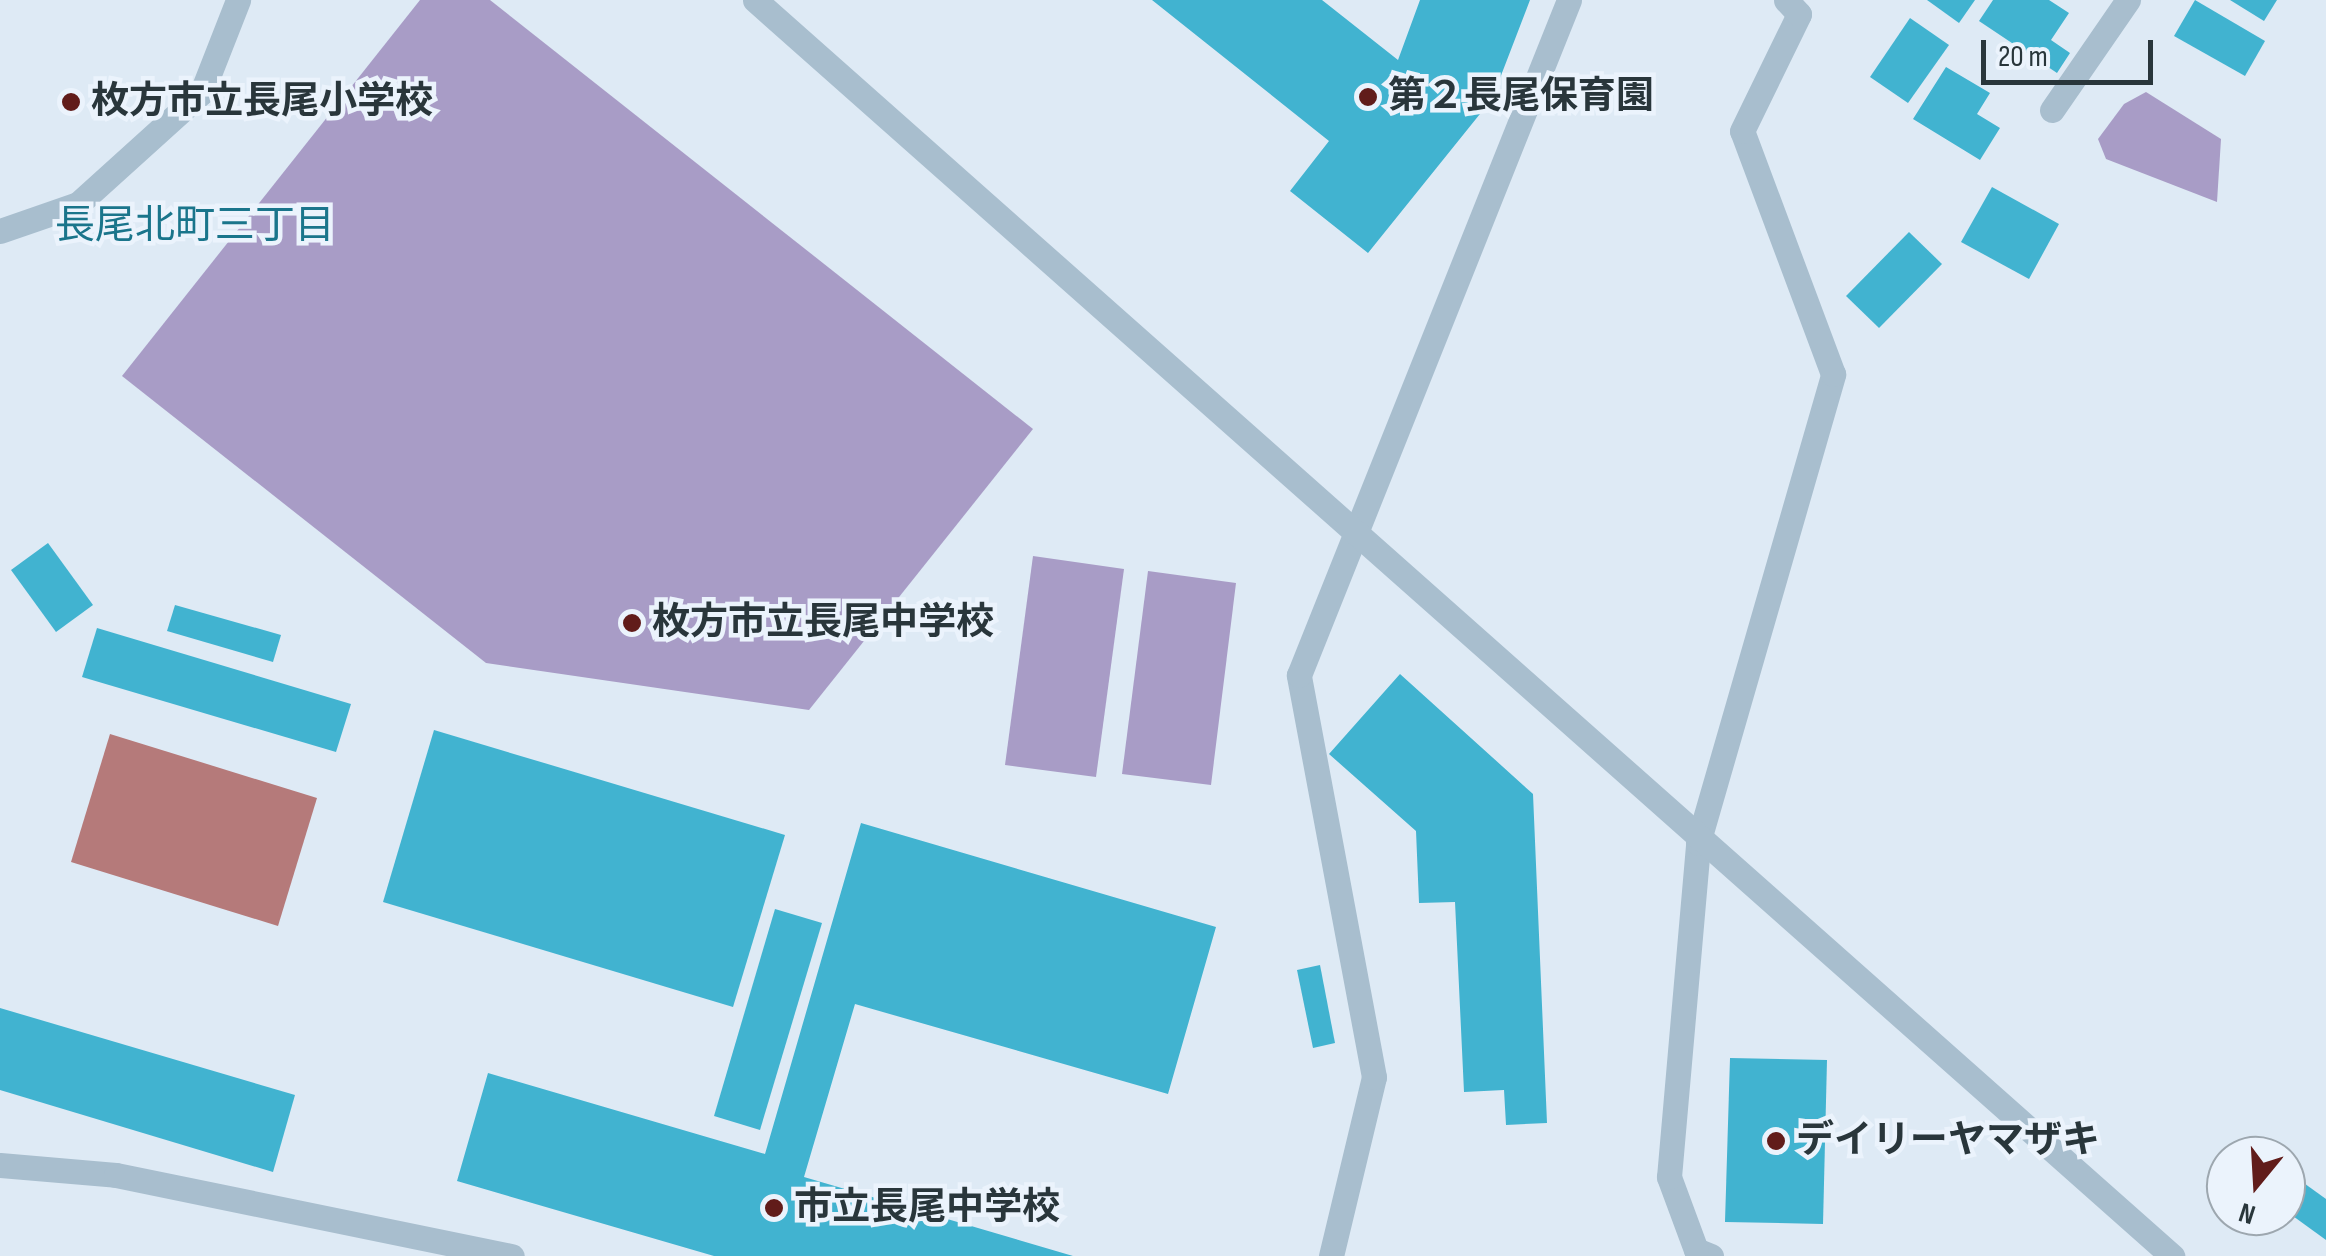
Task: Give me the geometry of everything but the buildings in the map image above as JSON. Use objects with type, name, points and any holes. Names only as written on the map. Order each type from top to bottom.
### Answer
[{"type":"street","points":[[0,231],[78,204],[202,92],[238,0]]},
{"type":"street","points":[[755,0],[1356,526],[1698,843],[2172,1256]]},
{"type":"street","points":[[1331,1256],[1374,1077],[1299,675],[1569,0]]},
{"type":"street","points":[[1711,1256],[1696,1250],[1669,1177],[1698,843],[1833,374],[1742,131],[1799,14],[1786,0]]},
{"type":"street","points":[[2052,110],[2128,0]]},
{"type":"street","points":[[0,1165],[116,1175],[512,1256]]},
{"type":"shaded area","points":[[420,0],[490,0],[1033,429],[809,710],[486,663],[122,376]]},
{"type":"shaded area","points":[[2146,92],[2221,139],[2217,202],[2106,159],[2098,139],[2124,104]]},
{"type":"shaded area","points":[[1033,556],[1124,569],[1096,777],[1005,765]]},
{"type":"shaded area","points":[[1148,571],[1236,583],[1211,785],[1122,774]]},
{"type":"shaded area","points":[[110,734],[317,798],[278,926],[71,862]]},
{"type":"place","name":"第２長尾保育園","points":[[1368,97]]},
{"type":"place","name":"枚方市立長尾小学校","points":[[71,102]]},
{"type":"place","name":"枚方市立長尾中学校","points":[[632,623]]},
{"type":"place","name":"デイリーヤマザキ","points":[[1776,1141]]},
{"type":"place","name":"市立長尾中学校","points":[[774,1208]]},
{"type":"district","name":"長尾北町三丁目","points":[[195,226]]}]
